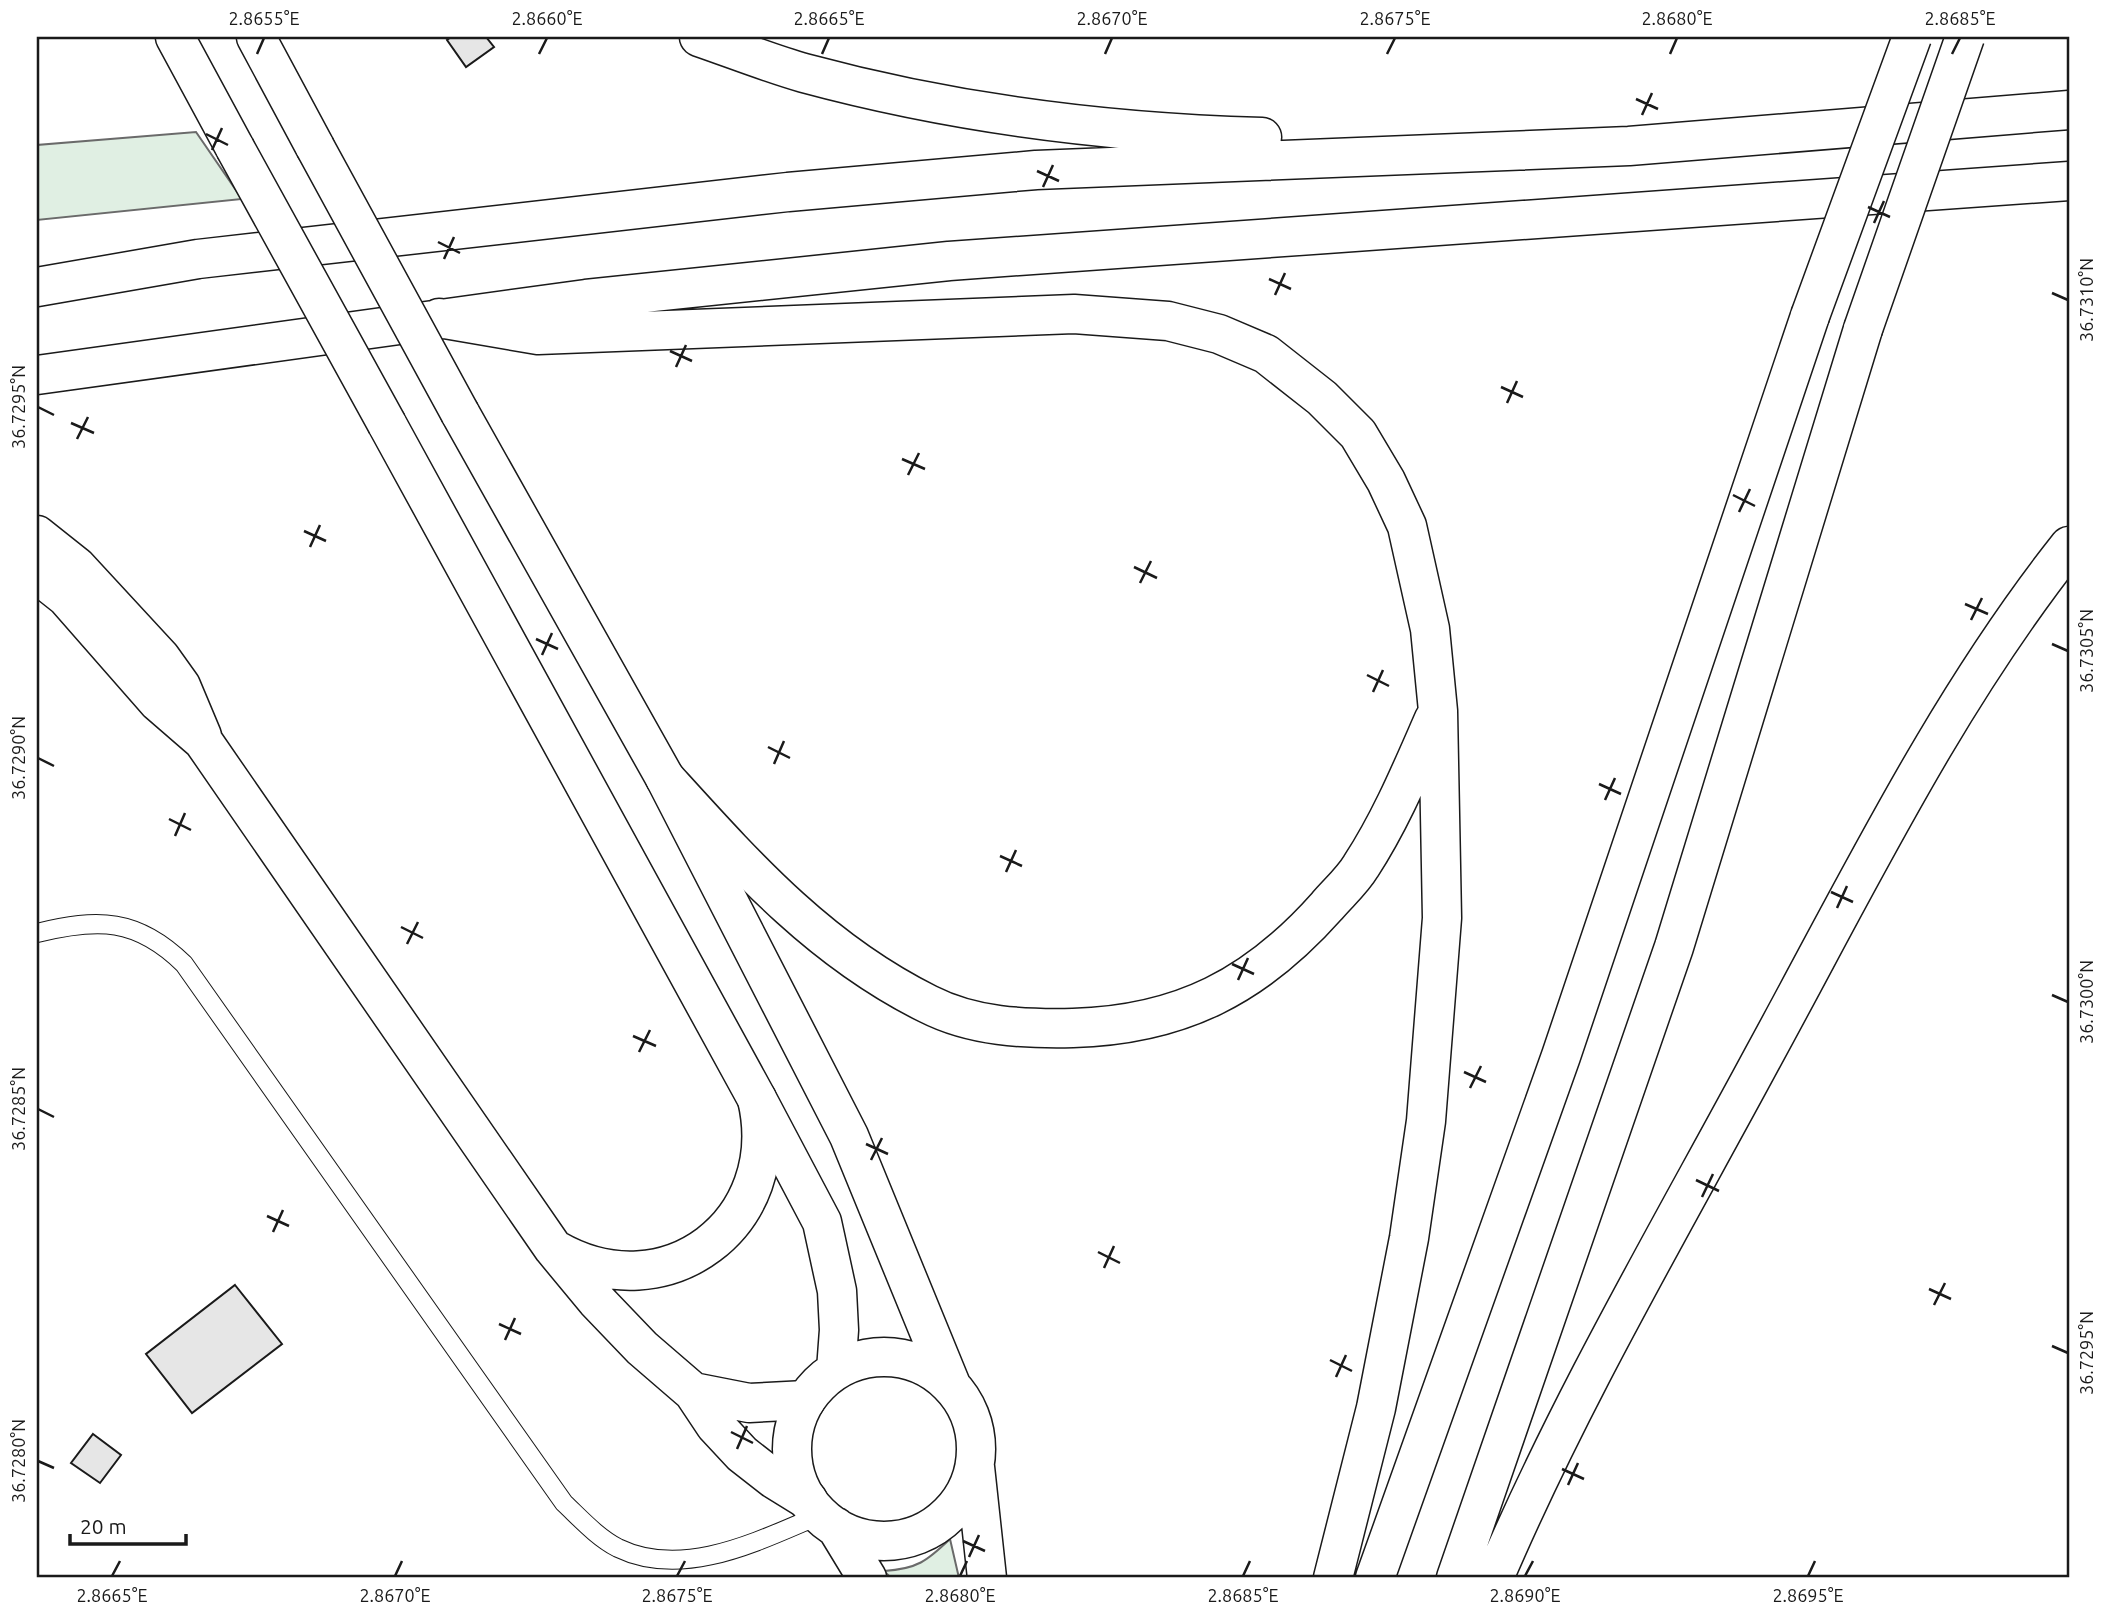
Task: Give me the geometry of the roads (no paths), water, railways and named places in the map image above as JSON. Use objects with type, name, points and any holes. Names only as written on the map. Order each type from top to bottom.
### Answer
[{"type":"main road","points":[[175,37],[817,1213],[831,1255],[839,1330],[836,1370]]},
{"type":"main road","points":[[256,37],[460,413],[665,778],[849,1136],[951,1385],[964,1403],[972,1423],[977,1445],[975,1467],[986,1578]]},
{"type":"main road","points":[[699,37],[804,72],[946,104],[1059,121],[1183,135],[1629,146],[2069,92]]},
{"type":"main road","points":[[1375,1578],[1561,1056],[1810,316],[1912,37]]},
{"type":"main road","points":[[1456,1578],[1674,947],[1863,329],[1965,37]]},
{"type":"main road","points":[[37,287],[198,259],[788,192],[1036,170],[1629,146],[2069,110]]},
{"type":"main road","points":[[37,374],[586,299],[949,261],[2069,181]]},
{"type":"main road","points":[[439,318],[538,335],[1074,314],[1168,321],[1219,334],[1266,354],[1322,398],[1358,434],[1386,481],[1407,526],[1430,629],[1438,711],[1442,918],[1426,1121],[1409,1238],[1378,1395],[1333,1578]]},
{"type":"main road","points":[[37,535],[76,566],[161,658],[181,686],[203,741],[553,1248],[596,1300],[642,1348],[693,1392],[715,1425],[743,1454],[821,1514],[856,1536],[877,1541],[900,1540],[921,1534],[940,1522],[956,1507],[968,1488],[975,1467]]},
{"type":"main road","points":[[1493,1578],[1556,1441],[1910,787],[2014,616],[2069,546]]},
{"type":"main road","points":[[37,574],[66,597],[158,702],[203,741]]},
{"type":"main road","points":[[665,778],[777,899],[822,938],[876,975],[930,1006],[978,1022],[1029,1028],[1110,1027],[1184,1010],[1250,978],[1303,932],[1360,868],[1399,799],[1438,711]]},
{"type":"main road","points":[[553,1248],[573,1260],[620,1272],[666,1266],[708,1246],[740,1212],[760,1169],[763,1122],[757,1099]]},
{"type":"main road","points":[[867,1578],[798,1481],[792,1439],[797,1419],[806,1400],[820,1383],[836,1370],[859,1360],[884,1357],[908,1360],[931,1370],[951,1385]]},
{"type":"main road","points":[[693,1392],[749,1403],[806,1400]]},
{"type":"lane","points":[[37,933],[99,922],[123,927],[162,943],[184,964],[564,1503],[600,1536],[638,1555],[690,1557],[738,1549],[821,1514]]}]
